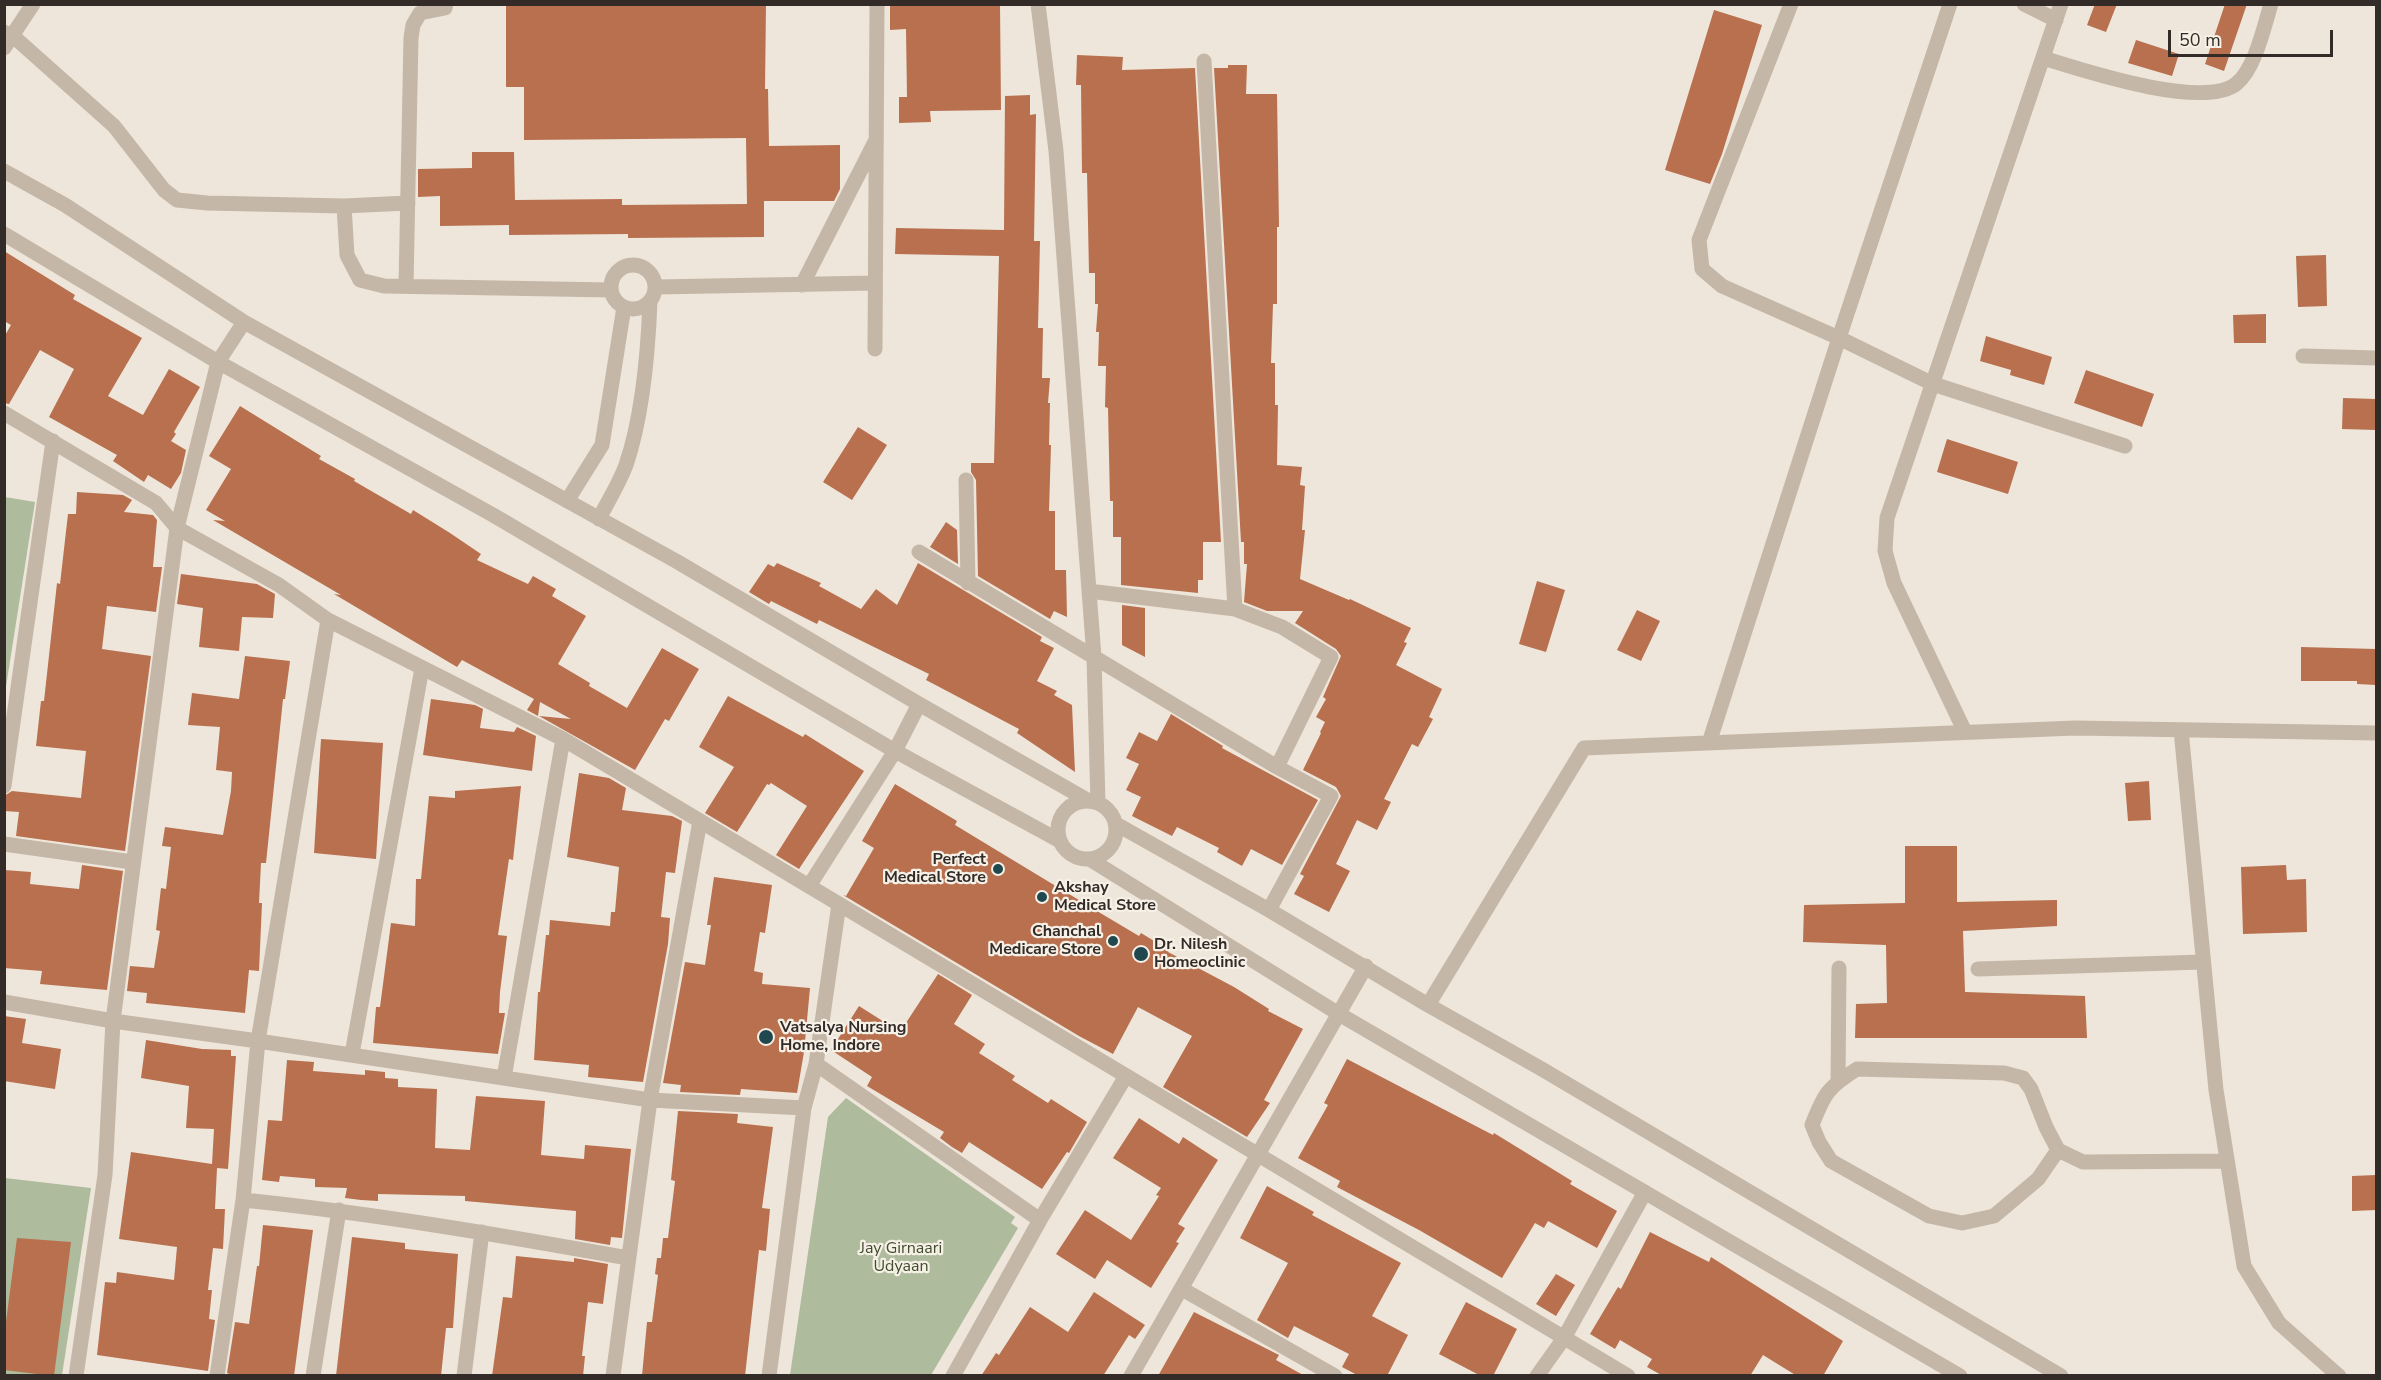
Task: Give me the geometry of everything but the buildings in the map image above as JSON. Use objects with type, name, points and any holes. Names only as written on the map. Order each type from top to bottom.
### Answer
[{"type":"street","points":[[33,4],[7,39],[114,126],[164,190],[177,200],[207,203],[344,206],[408,203]]},
{"type":"street","points":[[406,286],[413,26],[420,13],[445,8],[446,4]]},
{"type":"street","points":[[875,349],[877,4]]},
{"type":"street","points":[[1038,4],[1056,151],[1094,657],[1094,802]]},
{"type":"street","points":[[1791,4],[1700,240],[1702,269],[1722,286],[1933,384],[2125,446]]},
{"type":"street","points":[[1709,742],[1950,4]]},
{"type":"street","points":[[2024,4],[2056,20]]},
{"type":"street","points":[[1965,732],[1893,583],[1885,551],[1887,518],[2061,4]]},
{"type":"street","points":[[2043,58],[2123,82],[2172,91],[2212,92],[2236,84],[2251,64],[2271,4]]},
{"type":"street","points":[[1204,61],[1234,609]]},
{"type":"street","points":[[802,285],[877,140]]},
{"type":"street","points":[[4,171],[65,205],[244,322],[676,561],[919,704],[1107,808],[1116,824],[1366,966],[1428,1005],[2061,1376]]},
{"type":"street","points":[[344,206],[347,255],[360,280],[384,286],[611,290]]},
{"type":"street","points":[[4,234],[218,362],[492,515],[895,751],[1060,841]]},
{"type":"street","points":[[599,519],[619,482],[632,442],[647,356],[653,294],[651,273],[646,268],[631,264],[618,270],[611,290],[617,303],[624,307],[638,309],[653,294],[802,285],[875,284]]},
{"type":"street","points":[[567,501],[602,445],[624,307]]},
{"type":"street","points":[[76,1376],[105,1175],[113,1021],[177,528],[218,362],[244,322]]},
{"type":"street","points":[[2303,356],[2376,358]]},
{"type":"street","points":[[4,412],[156,503],[177,528],[279,585],[328,620],[563,738],[1628,1376]]},
{"type":"street","points":[[4,786],[53,441]]},
{"type":"street","points":[[966,480],[968,583]]},
{"type":"street","points":[[919,552],[1277,767],[1330,796],[1269,910]]},
{"type":"street","points":[[1089,591],[1234,609],[1282,627],[1330,657],[1277,767]]},
{"type":"street","points":[[217,1376],[243,1200],[258,1041],[328,620]]},
{"type":"street","points":[[352,1054],[422,668]]},
{"type":"street","points":[[809,886],[895,751],[919,704]]},
{"type":"street","points":[[1428,1005],[1584,748],[2075,728],[2376,733]]},
{"type":"street","points":[[2181,730],[2216,1090],[2244,1266],[2279,1323],[2339,1376]]},
{"type":"street","points":[[504,1078],[563,738]]},
{"type":"street","points":[[1094,802],[1079,802],[1063,813],[1058,832],[1065,850],[1072,856],[1091,860],[1339,1014],[1953,1374]]},
{"type":"street","points":[[613,1376],[650,1100],[700,821]]},
{"type":"street","points":[[1091,860],[1100,857],[1114,843],[1116,824]]},
{"type":"street","points":[[4,844],[132,862]]},
{"type":"street","points":[[769,1376],[804,1108],[816,1064],[839,904]]},
{"type":"street","points":[[1978,969],[2203,962]]},
{"type":"street","points":[[1131,1376],[1366,966]]},
{"type":"street","points":[[1838,1081],[1839,968]]},
{"type":"street","points":[[4,1002],[113,1021],[352,1054],[650,1100],[804,1108]]},
{"type":"street","points":[[816,1064],[1040,1220]]},
{"type":"street","points":[[2058,1150],[2038,1179],[1994,1216],[1962,1223],[1929,1216],[1831,1161],[1812,1125],[1823,1096],[1838,1081],[1857,1069],[2004,1073],[2022,1078],[2031,1089],[2058,1150],[2084,1162],[2227,1161]]},
{"type":"street","points":[[953,1376],[1040,1220],[1126,1076]]},
{"type":"street","points":[[1537,1376],[1564,1338],[1645,1192]]},
{"type":"street","points":[[243,1200],[339,1210],[628,1258]]},
{"type":"street","points":[[313,1376],[339,1210]]},
{"type":"street","points":[[464,1376],[482,1232]]},
{"type":"street","points":[[1182,1289],[1313,1370],[1335,1376]]},
{"type":"green space","points":[[4,497],[35,502],[5,693]]},
{"type":"green space","name":"Jay Girnaari Udyaan","points":[[846,1098],[1015,1217],[1011,1223],[1018,1228],[931,1375],[790,1375],[828,1117]]},
{"type":"green space","points":[[5,1178],[91,1188],[62,1375],[5,1376]]},
{"type":"place","name":"Perfect Medical Store","points":[[998,869]]},
{"type":"place","name":"Akshay Medical Store","points":[[1042,897]]},
{"type":"place","name":"Chanchal Medicare Store","points":[[1113,941]]},
{"type":"place","name":"Dr. Nilesh Homeoclinic","points":[[1141,954]]},
{"type":"place","name":"Vatsalya Nursing Home, Indore","points":[[766,1037]]}]
